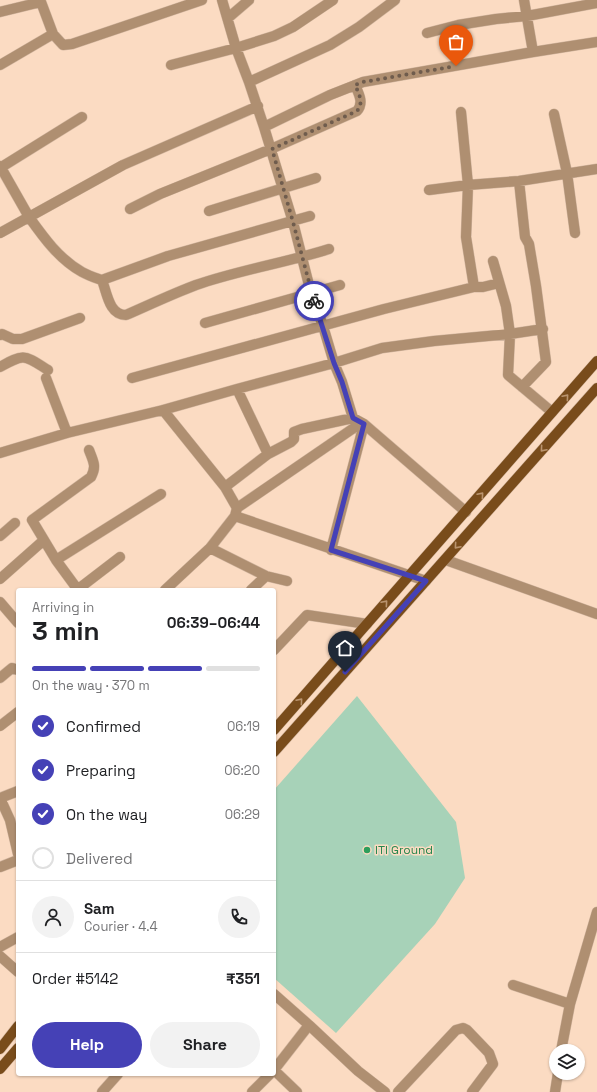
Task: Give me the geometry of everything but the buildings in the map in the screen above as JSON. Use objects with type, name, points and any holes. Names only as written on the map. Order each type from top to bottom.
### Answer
[{"type":"main road","points":[[276,728],[597,361]]},
{"type":"main road","points":[[276,750],[446,560],[597,388]]},
{"type":"main road","points":[[0,1048],[16,1028]]},
{"type":"main road","points":[[0,1069],[16,1050]]},
{"type":"street","points":[[0,12],[44,1],[53,34],[63,45],[72,44],[202,0]]},
{"type":"street","points":[[222,0],[236,48],[258,106],[272,149],[303,258],[311,293],[334,363],[359,422],[466,512]]},
{"type":"street","points":[[228,18],[249,0]]},
{"type":"street","points":[[249,82],[330,45],[359,27],[395,0]]},
{"type":"street","points":[[524,0],[528,16],[533,52]]},
{"type":"street","points":[[171,64],[236,48],[274,36],[287,30],[327,2]]},
{"type":"street","points":[[427,33],[458,25],[496,18],[528,16],[597,4]]},
{"type":"street","points":[[0,65],[53,34]]},
{"type":"street","points":[[264,127],[330,95],[363,82],[597,42]]},
{"type":"street","points":[[130,209],[160,194],[272,149],[357,111],[360,108],[361,102],[355,85]]},
{"type":"street","points":[[0,233],[123,165],[258,106]]},
{"type":"street","points":[[461,112],[468,185],[466,237],[474,287]]},
{"type":"street","points":[[554,114],[567,173],[575,234]]},
{"type":"street","points":[[82,118],[0,167],[29,217],[46,241],[66,262],[83,273],[102,280],[168,256],[310,216]]},
{"type":"street","points":[[429,190],[519,181],[597,169]]},
{"type":"street","points":[[209,211],[316,178]]},
{"type":"street","points":[[519,181],[525,238],[528,244],[543,329],[546,362],[522,387]]},
{"type":"street","points":[[102,280],[114,311],[120,315],[126,315],[196,285],[250,270],[303,258],[329,249]]},
{"type":"street","points":[[493,261],[506,306],[510,334],[508,375],[552,412]]},
{"type":"street","points":[[132,378],[323,326],[474,287],[483,287],[499,283]]},
{"type":"street","points":[[205,323],[340,285]]},
{"type":"street","points":[[0,335],[2,334],[13,339],[22,339],[80,318]]},
{"type":"street","points":[[0,453],[67,433],[164,410],[334,363],[382,348],[543,329]]},
{"type":"street","points":[[0,367],[16,358],[23,357],[32,360],[47,374],[67,433]]},
{"type":"street","points":[[237,389],[268,454]]},
{"type":"street","points":[[164,410],[224,487],[236,512],[331,550],[426,581]]},
{"type":"street","points":[[224,487],[268,454],[291,442],[294,439],[294,432],[302,428],[359,422]]},
{"type":"street","points":[[167,588],[210,548],[236,512],[359,422]]},
{"type":"street","points":[[331,550],[359,422]]},
{"type":"street","points":[[76,588],[56,560],[32,520],[91,477],[95,471],[89,450]]},
{"type":"street","points":[[56,560],[161,494]]},
{"type":"street","points":[[1,532],[15,523]]},
{"type":"street","points":[[0,579],[44,540]]},
{"type":"street","points":[[210,548],[266,576],[287,581]]},
{"type":"street","points":[[80,588],[120,557]]},
{"type":"street","points":[[446,560],[597,614]]},
{"type":"street","points":[[253,588],[266,576]]},
{"type":"street","points":[[2,608],[16,621]]},
{"type":"street","points":[[276,648],[307,615],[367,624]]},
{"type":"street","points":[[0,678],[12,668],[16,669]]},
{"type":"street","points":[[0,726],[16,714]]},
{"type":"street","points":[[16,793],[0,798],[5,821],[16,849]]},
{"type":"street","points":[[0,867],[16,861]]},
{"type":"street","points":[[562,1044],[570,1004],[597,912]]},
{"type":"street","points":[[0,948],[16,938]]},
{"type":"street","points":[[0,956],[16,970]]},
{"type":"street","points":[[513,985],[570,1004]]},
{"type":"street","points":[[276,996],[358,1071],[385,1092]]},
{"type":"street","points":[[276,1067],[309,1025]]},
{"type":"street","points":[[398,1092],[456,1030],[460,1028],[466,1030],[489,1053],[493,1064],[475,1091]]},
{"type":"street","points":[[276,1072],[297,1092]]},
{"type":"street","points":[[102,1092],[116,1076]]},
{"type":"street","points":[[252,1092],[268,1076]]},
{"type":"street","points":[[555,1092],[557,1080]]},
{"type":"green space","name":"ITI Ground","points":[[357,696],[456,822],[465,878],[435,924],[336,1033],[276,980],[276,788]]},
{"type":"way so far","points":[[314,301],[272,149],[357,111],[360,108],[361,102],[355,85],[363,82],[456,66]]},
{"type":"place","name":"ITI Ground","points":[[367,850]]},
{"type":"route","points":[[314,301],[353,418],[364,424],[331,550],[426,581],[345,672]]}]
